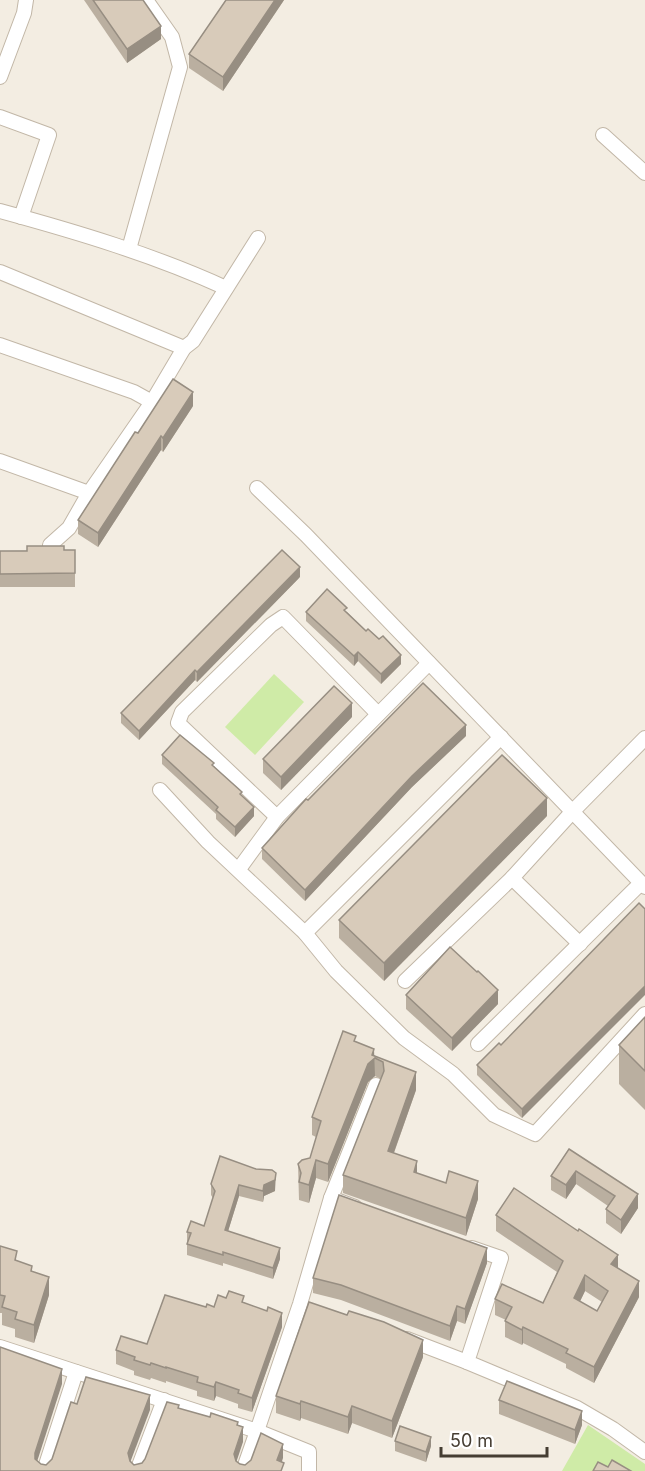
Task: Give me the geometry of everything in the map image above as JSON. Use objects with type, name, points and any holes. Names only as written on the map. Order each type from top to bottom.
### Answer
[{"type":"street","points":[[0,77],[24,13],[26,0]]},
{"type":"street","points":[[129,249],[180,67],[172,37],[146,0]]},
{"type":"street","points":[[0,117],[49,135],[21,217]]},
{"type":"street","points":[[603,135],[645,172]]},
{"type":"street","points":[[0,211],[129,249],[182,268],[226,288]]},
{"type":"street","points":[[50,545],[69,528],[89,493],[152,402],[184,348],[193,341],[258,238]]},
{"type":"street","points":[[0,272],[184,348]]},
{"type":"street","points":[[0,345],[134,392],[152,402]]},
{"type":"street","points":[[0,461],[89,493]]},
{"type":"street","points":[[258,488],[643,885],[478,1044]]},
{"type":"street","points":[[277,817],[178,723],[182,712],[271,625],[283,617],[378,714]]},
{"type":"street","points":[[238,869],[277,817],[429,663]]},
{"type":"street","points":[[305,933],[501,737]]},
{"type":"street","points":[[405,981],[512,878],[573,811],[645,738]]},
{"type":"street","points":[[160,790],[208,842],[305,933],[336,971],[404,1038],[453,1074],[494,1114],[535,1134],[645,1014]]},
{"type":"street","points":[[512,878],[580,944]]},
{"type":"street","points":[[243,1471],[305,1306],[331,1198],[376,1085]]},
{"type":"street","points":[[331,1198],[363,1209]]},
{"type":"street","points":[[459,1243],[501,1258],[467,1362]]},
{"type":"street","points":[[397,1335],[577,1408],[613,1429],[645,1452]]},
{"type":"street","points":[[0,1347],[257,1431],[309,1452],[309,1471]]},
{"type":"street","points":[[44,1471],[76,1372]]},
{"type":"street","points":[[137,1471],[164,1400]]},
{"type":"green space","points":[[274,674],[304,702],[255,755],[225,727]]},
{"type":"green space","points":[[588,1425],[645,1464],[645,1471],[562,1471]]},
{"type":"building","points":[[93,0],[143,0],[161,26],[127,49]]},
{"type":"building","points":[[226,0],[275,0],[223,77],[189,54]]},
{"type":"building","points":[[173,379],[193,392],[163,438],[161,436],[98,533],[78,520],[135,432],[138,433]]},
{"type":"building","points":[[27,546],[64,546],[64,550],[75,550],[75,573],[0,574],[0,551],[27,551]]},
{"type":"building","points":[[282,550],[300,567],[197,672],[195,670],[139,731],[121,713]]},
{"type":"building","points":[[327,589],[347,608],[344,610],[366,631],[368,629],[379,639],[383,636],[401,655],[381,674],[358,652],[354,656],[306,612]]},
{"type":"building","points":[[423,683],[466,725],[412,776],[305,890],[262,848],[306,799],[308,800]]},
{"type":"building","points":[[334,686],[352,703],[281,777],[263,759]]},
{"type":"building","points":[[180,735],[214,763],[212,765],[242,792],[240,794],[254,807],[235,827],[216,810],[218,807],[162,755]]},
{"type":"building","points":[[502,755],[547,798],[384,963],[339,920]]},
{"type":"building","points":[[639,903],[645,909],[645,986],[522,1109],[477,1065],[499,1043],[501,1045]]},
{"type":"building","points":[[450,947],[498,990],[452,1038],[406,995]]},
{"type":"building","points":[[645,1017],[645,1071],[619,1045]]},
{"type":"building","points":[[343,1031],[356,1036],[354,1041],[374,1049],[372,1055],[416,1072],[388,1151],[417,1161],[414,1172],[446,1183],[449,1171],[478,1181],[466,1218],[343,1175],[384,1071],[383,1062],[375,1058],[368,1064],[328,1164],[316,1160],[309,1185],[299,1182],[301,1173],[298,1164],[310,1158],[321,1121],[312,1117]]},
{"type":"building","points":[[569,1149],[638,1194],[621,1220],[606,1209],[615,1196],[576,1171],[566,1185],[551,1176]]},
{"type":"building","points":[[220,1156],[256,1169],[272,1170],[276,1173],[275,1180],[264,1185],[263,1191],[239,1185],[225,1230],[280,1248],[273,1268],[223,1252],[223,1255],[187,1244],[191,1233],[187,1232],[191,1221],[204,1226],[215,1191],[211,1184]]},
{"type":"building","points":[[514,1188],[618,1255],[611,1264],[639,1281],[594,1367],[566,1353],[568,1349],[523,1327],[522,1330],[505,1321],[512,1307],[495,1299],[502,1284],[543,1303],[563,1261],[496,1215]],"holes":[[[585,1275],[608,1291],[597,1311],[574,1298]]]},
{"type":"building","points":[[339,1195],[487,1248],[465,1309],[457,1306],[450,1326],[341,1285],[313,1278]]},
{"type":"building","points":[[0,1246],[17,1251],[15,1260],[32,1266],[31,1271],[49,1277],[34,1325],[15,1319],[17,1312],[2,1307],[5,1296],[0,1295]]},
{"type":"building","points":[[229,1291],[244,1296],[242,1302],[267,1311],[268,1307],[282,1313],[252,1398],[238,1393],[239,1390],[216,1382],[214,1387],[197,1382],[198,1377],[134,1360],[135,1357],[116,1350],[121,1336],[147,1344],[165,1295],[206,1307],[207,1304],[214,1307],[218,1295],[226,1298]]},
{"type":"building","points":[[309,1302],[347,1315],[349,1311],[384,1322],[423,1340],[392,1421],[352,1406],[348,1417],[301,1401],[300,1404],[276,1396]]},
{"type":"building","points":[[0,1347],[62,1369],[35,1453],[35,1459],[41,1464],[46,1465],[52,1459],[71,1402],[77,1404],[86,1377],[150,1395],[128,1453],[134,1465],[142,1463],[145,1459],[167,1402],[179,1405],[178,1408],[210,1417],[211,1413],[238,1422],[237,1425],[243,1427],[234,1454],[236,1461],[240,1464],[245,1465],[251,1460],[261,1433],[283,1444],[277,1460],[284,1463],[281,1471],[0,1471]]},
{"type":"building","points":[[507,1381],[582,1411],[575,1430],[499,1400]]},
{"type":"building","points":[[400,1426],[431,1437],[426,1452],[395,1441]]},
{"type":"building","points":[[612,1460],[631,1471],[593,1471],[598,1462],[608,1467]]}]
